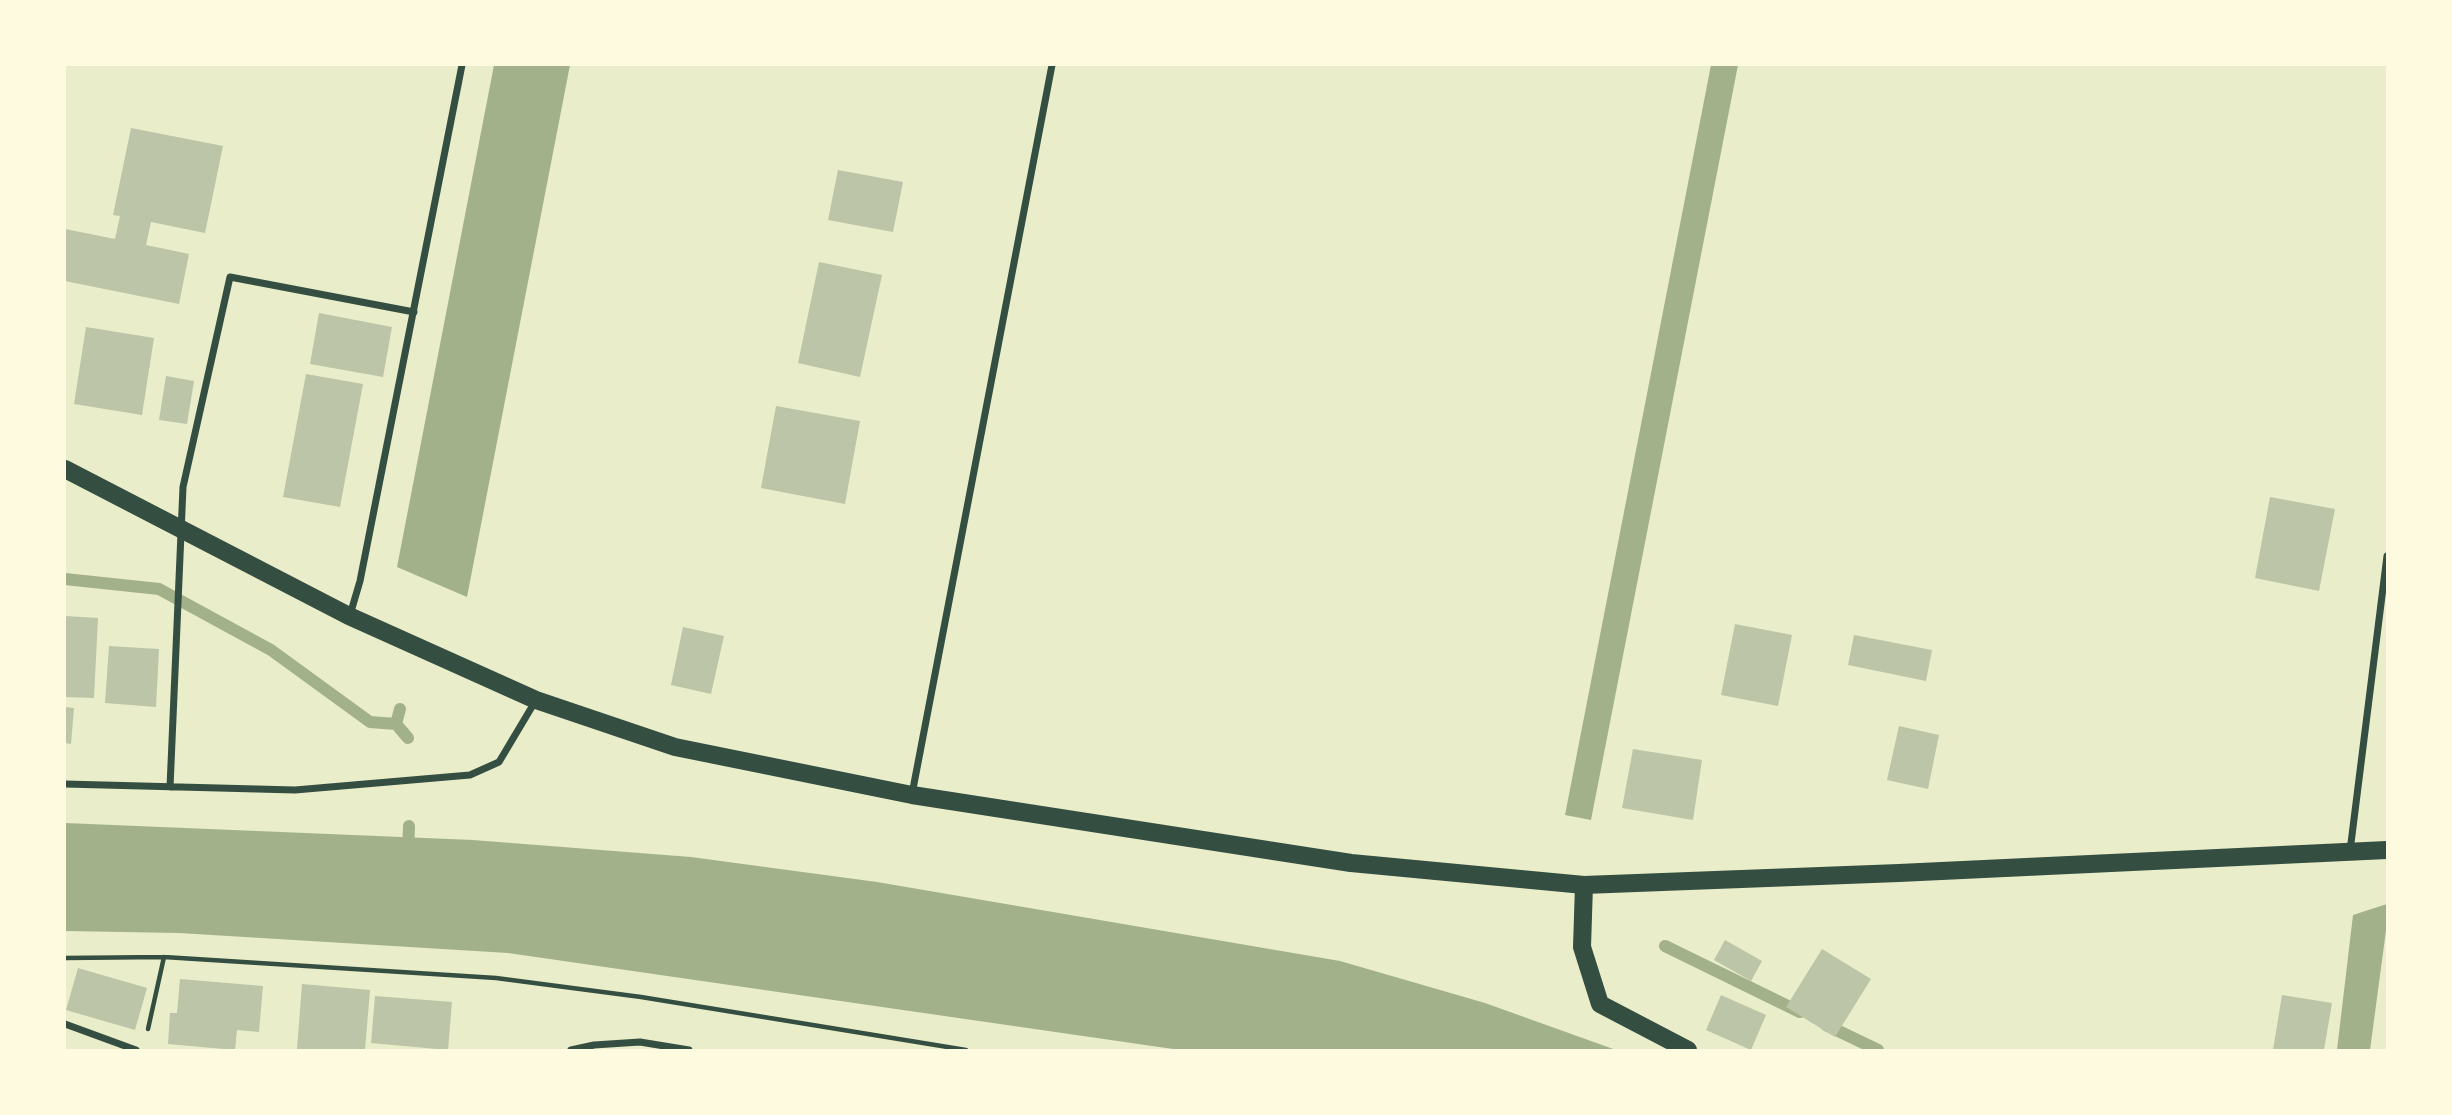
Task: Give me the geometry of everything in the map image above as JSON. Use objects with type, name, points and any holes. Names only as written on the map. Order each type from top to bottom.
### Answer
[{"type":"main road","points":[[65,469],[349,616],[536,700],[675,747],[912,795],[1351,863],[1584,885],[2387,850]]},
{"type":"main road","points":[[1584,885],[1582,947],[1600,1004],[1688,1050]]},
{"type":"street","points":[[349,616],[360,581],[462,65]]},
{"type":"street","points":[[912,795],[1052,65]]},
{"type":"street","points":[[170,787],[183,487],[230,277],[414,313]]},
{"type":"street","points":[[2350,852],[2387,556]]},
{"type":"street","points":[[65,783],[295,790],[470,775],[499,762],[536,700]]},
{"type":"street","points":[[65,1024],[135,1050]]},
{"type":"street","points":[[571,1050],[594,1045],[640,1042],[689,1050]]},
{"type":"path","points":[[147,1037],[164,957]]},
{"type":"path","points":[[65,958],[164,957],[496,978],[641,997],[966,1050]]},
{"type":"shaded area","points":[[494,65],[570,65],[467,597],[397,567]]},
{"type":"shaded area","points":[[1711,65],[1738,65],[1591,820],[1565,815]]},
{"type":"shaded area","points":[[65,823],[473,840],[691,857],[877,882],[1340,961],[1485,1003],[1616,1050],[1180,1050],[508,953],[179,933],[65,931]]},
{"type":"shaded area","points":[[2387,904],[2387,923],[2370,1050],[2337,1050],[2353,915]]},
{"type":"building","points":[[131,128],[223,146],[205,233],[151,222],[146,245],[189,254],[179,304],[65,281],[65,229],[115,239],[120,216],[113,215]]},
{"type":"building","points":[[838,170],[903,182],[893,232],[828,220]]},
{"type":"building","points":[[819,262],[882,275],[860,377],[798,363]]},
{"type":"building","points":[[319,313],[392,327],[383,377],[310,364]]},
{"type":"building","points":[[86,327],[154,338],[142,415],[74,404]]},
{"type":"building","points":[[306,374],[363,384],[340,507],[283,497]]},
{"type":"building","points":[[166,376],[194,381],[187,424],[159,420]]},
{"type":"building","points":[[776,406],[860,421],[845,504],[761,488]]},
{"type":"building","points":[[2270,497],[2335,509],[2319,591],[2255,578]]},
{"type":"building","points":[[65,616],[98,618],[94,698],[65,697]]},
{"type":"building","points":[[1735,624],[1792,635],[1778,706],[1721,695]]},
{"type":"building","points":[[683,627],[724,636],[711,694],[671,685]]},
{"type":"building","points":[[1854,635],[1932,650],[1926,681],[1848,665]]},
{"type":"building","points":[[109,646],[159,649],[156,707],[105,703]]},
{"type":"building","points":[[65,707],[74,708],[71,744],[65,743]]},
{"type":"building","points":[[1899,726],[1939,735],[1928,789],[1887,780]]},
{"type":"building","points":[[1633,749],[1702,760],[1693,820],[1622,808]]},
{"type":"building","points":[[1725,940],[1762,961],[1751,981],[1714,960]]},
{"type":"building","points":[[1822,949],[1871,979],[1835,1037],[1786,1007]]},
{"type":"building","points":[[78,968],[147,988],[135,1030],[66,1010]]},
{"type":"building","points":[[180,979],[263,986],[259,1032],[237,1030],[235,1050],[168,1044],[170,1013],[177,1013]]},
{"type":"building","points":[[302,984],[370,990],[365,1050],[297,1049]]},
{"type":"building","points":[[1721,995],[1766,1015],[1751,1050],[1706,1030]]},
{"type":"building","points":[[2282,995],[2332,1003],[2324,1050],[2273,1050]]},
{"type":"building","points":[[375,996],[452,1002],[448,1050],[371,1043]]},
{"type":"waterway","points":[[65,579],[159,589],[271,650],[370,722],[396,724],[408,738]]},
{"type":"waterway","points":[[396,724],[400,709]]},
{"type":"waterway","points":[[408,853],[409,826]]},
{"type":"waterway","points":[[1665,946],[1800,1012]]},
{"type":"waterway","points":[[1826,1025],[1878,1050]]}]
